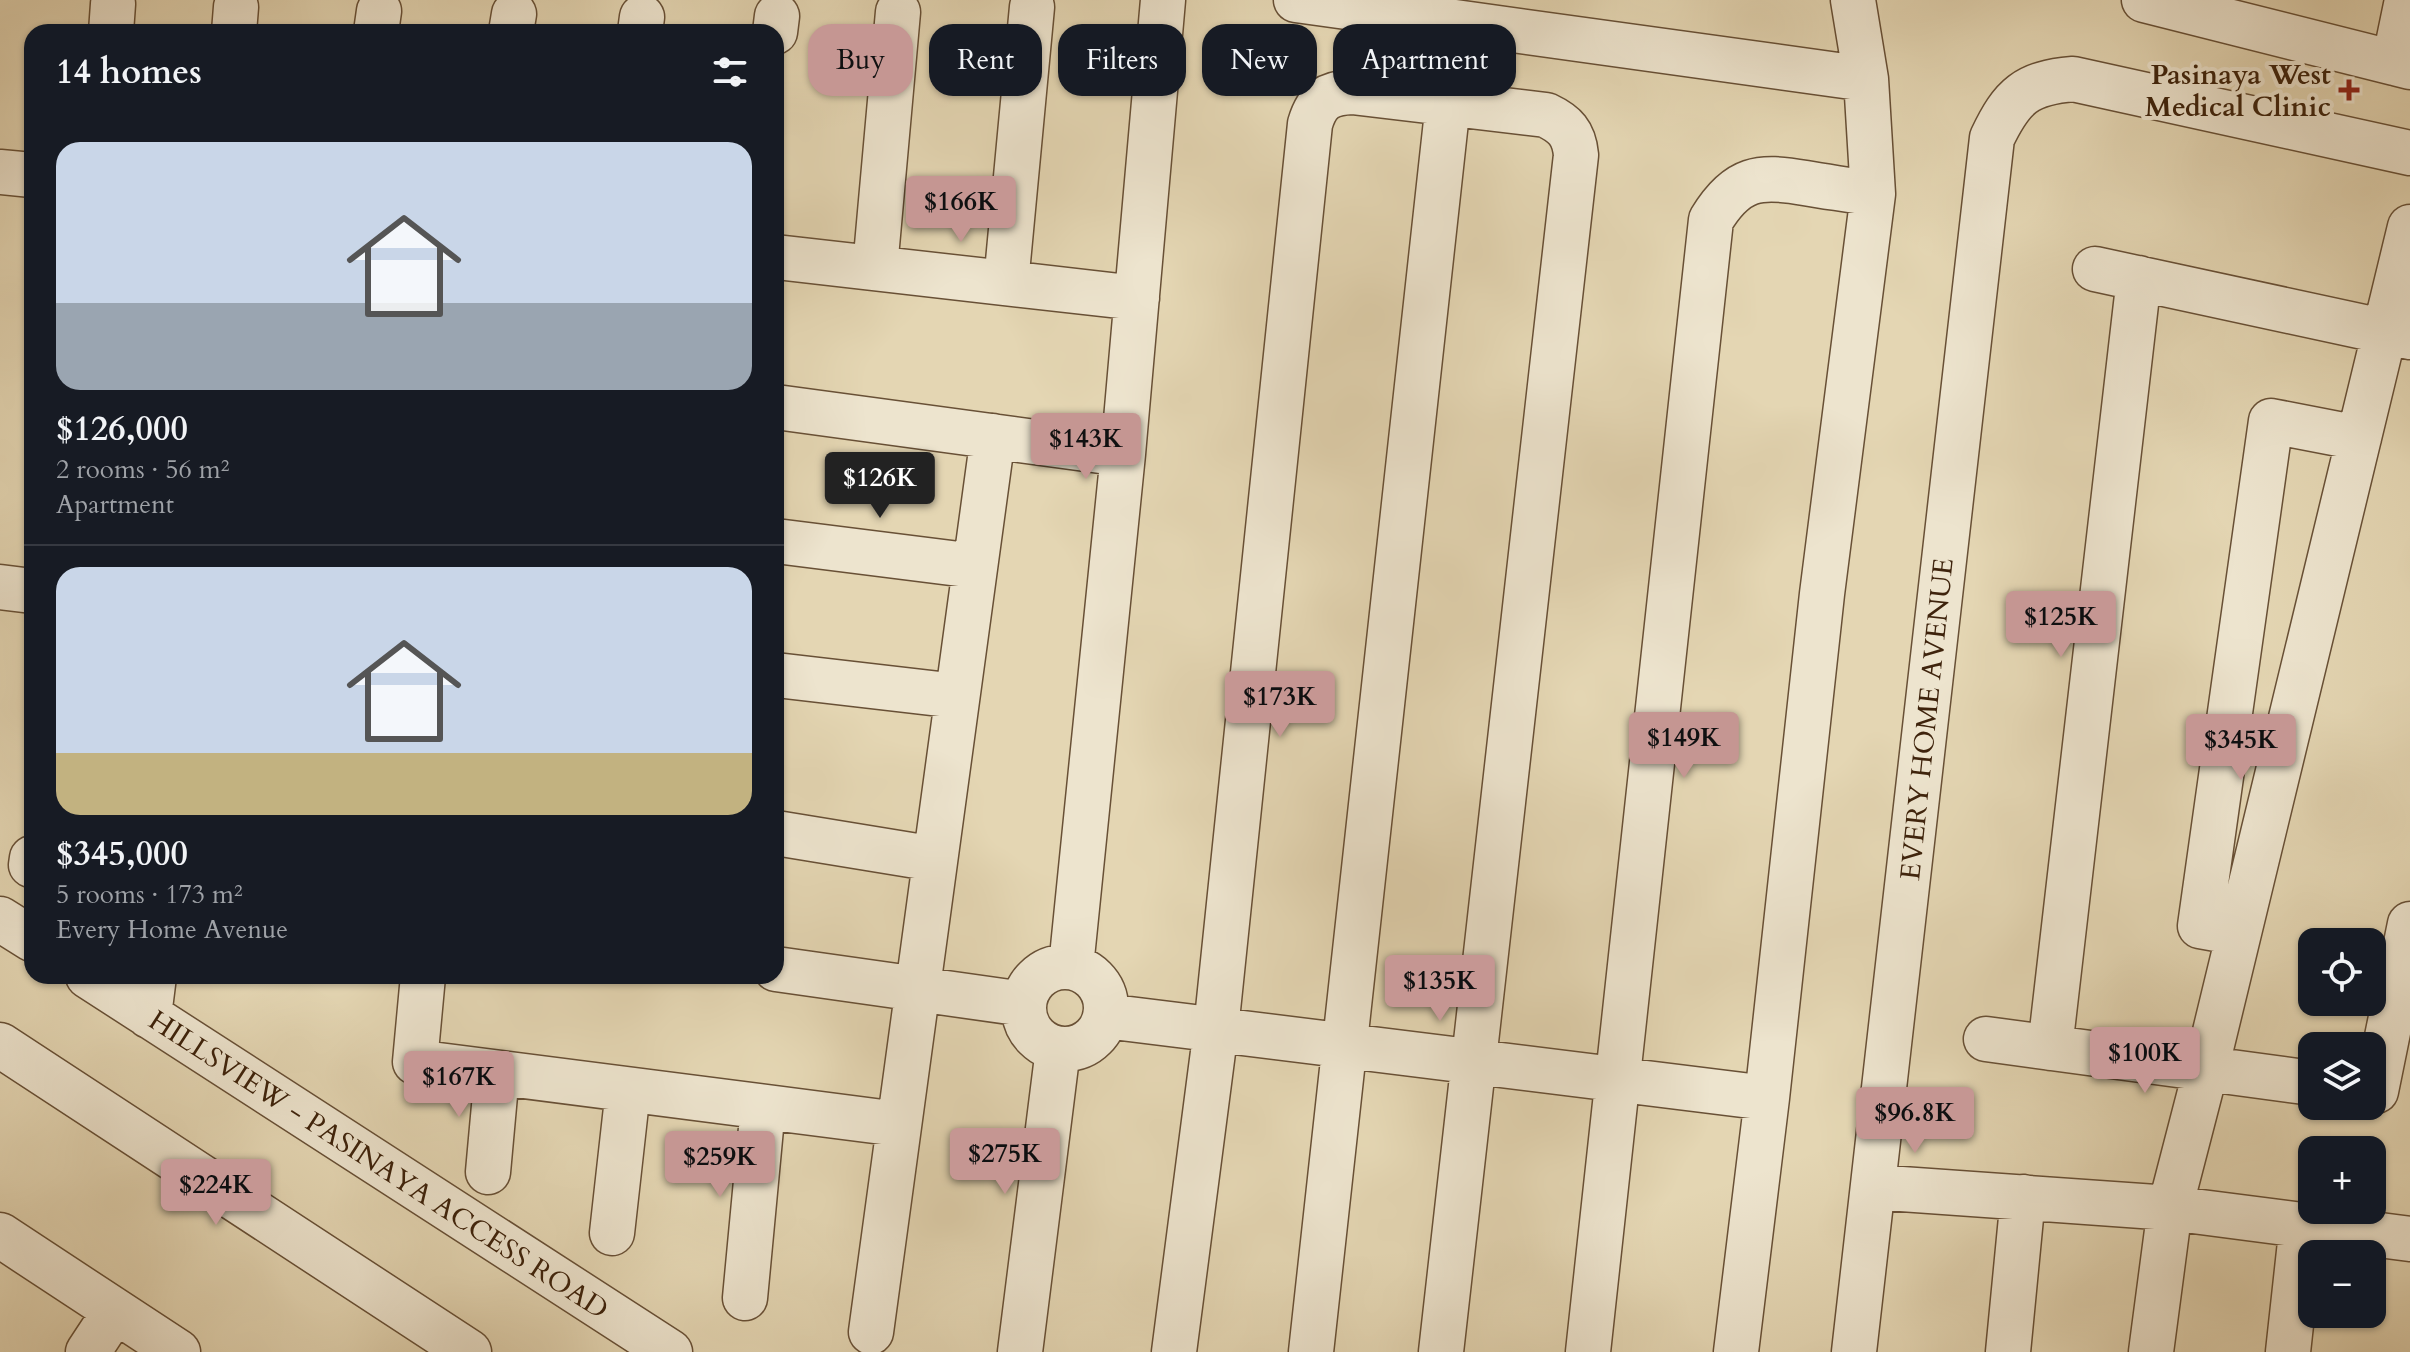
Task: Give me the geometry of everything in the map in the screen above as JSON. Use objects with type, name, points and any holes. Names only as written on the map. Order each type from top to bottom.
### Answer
[{"type":"street","points":[[1071,967],[1123,454],[1163,0]]},
{"type":"street","points":[[1296,0],[1866,79]]},
{"type":"street","points":[[1736,1352],[1822,594],[1873,194],[1866,79],[1853,0]]},
{"type":"street","points":[[2144,0],[2288,18],[2402,65],[2407,0]]},
{"type":"street","points":[[1006,283],[1032,7]]},
{"type":"street","points":[[875,268],[898,12]]},
{"type":"street","name":"EVERY HOME AVENUE","points":[[1854,1352],[1992,138],[2003,114],[2020,95],[2047,81],[2073,79],[2410,153]]},
{"type":"street","points":[[1174,1352],[1216,1029],[1310,124],[1314,110],[1323,99],[1338,92],[1546,115],[1568,130],[1576,155],[1441,1352]]},
{"type":"street","points":[[1311,1352],[1448,103]]},
{"type":"street","points":[[0,172],[24,174]]},
{"type":"street","points":[[1588,1352],[1711,220],[1722,201],[1740,186],[1758,179],[1777,178],[1873,194]]},
{"type":"street","points":[[2151,1352],[2170,1208],[2359,438],[2397,334],[2410,227]]},
{"type":"street","points":[[784,258],[1137,298]]},
{"type":"street","points":[[2095,269],[2397,334]]},
{"type":"street","points":[[2050,1048],[2139,278]]},
{"type":"street","points":[[784,408],[1123,454]]},
{"type":"street","points":[[2239,933],[2200,926],[2271,421],[2359,438]]},
{"type":"street","points":[[871,1332],[993,436]]},
{"type":"street","points":[[784,542],[975,566]]},
{"type":"street","points":[[0,587],[24,590]]},
{"type":"street","points":[[784,676],[957,696]]},
{"type":"street","points":[[784,834],[935,859]]},
{"type":"street","points":[[0,919],[24,934]]},
{"type":"street","points":[[2386,1092],[2410,924]]},
{"type":"street","points":[[1071,967],[1091,976],[1098,984],[1106,1005],[1105,1016],[1102,1028],[1094,1038],[1071,1049],[1058,1049],[1036,1038],[1029,1028],[1024,1004],[1027,993],[1039,976],[1049,970],[1071,967]]},
{"type":"street","points":[[784,970],[1024,1004]]},
{"type":"street","name":"HILLSVIEW - PASINAYA ACCESS ROAD","points":[[114,984],[152,996],[670,1352]]},
{"type":"street","points":[[422,984],[415,1062],[898,1124]]},
{"type":"street","points":[[1105,1016],[1767,1098]]},
{"type":"street","points":[[1986,1039],[2298,1081]]},
{"type":"street","points":[[0,1045],[469,1352]]},
{"type":"street","points":[[1020,1352],[1058,1049]]},
{"type":"street","points":[[488,1172],[497,1073]]},
{"type":"street","points":[[612,1233],[628,1090]]},
{"type":"street","points":[[745,1298],[763,1107]]},
{"type":"street","points":[[1873,1187],[2170,1208],[2298,1224]]},
{"type":"street","points":[[2008,1352],[2023,1197]]},
{"type":"street","points":[[2288,1352],[2302,1224],[2410,1239]]},
{"type":"street","points":[[6,1253],[115,1311],[178,1352]]},
{"type":"street","points":[[88,1352],[115,1311]]},
{"type":"place","name":"Pasinaya West Medical Clinic","points":[[2349,90]]}]
